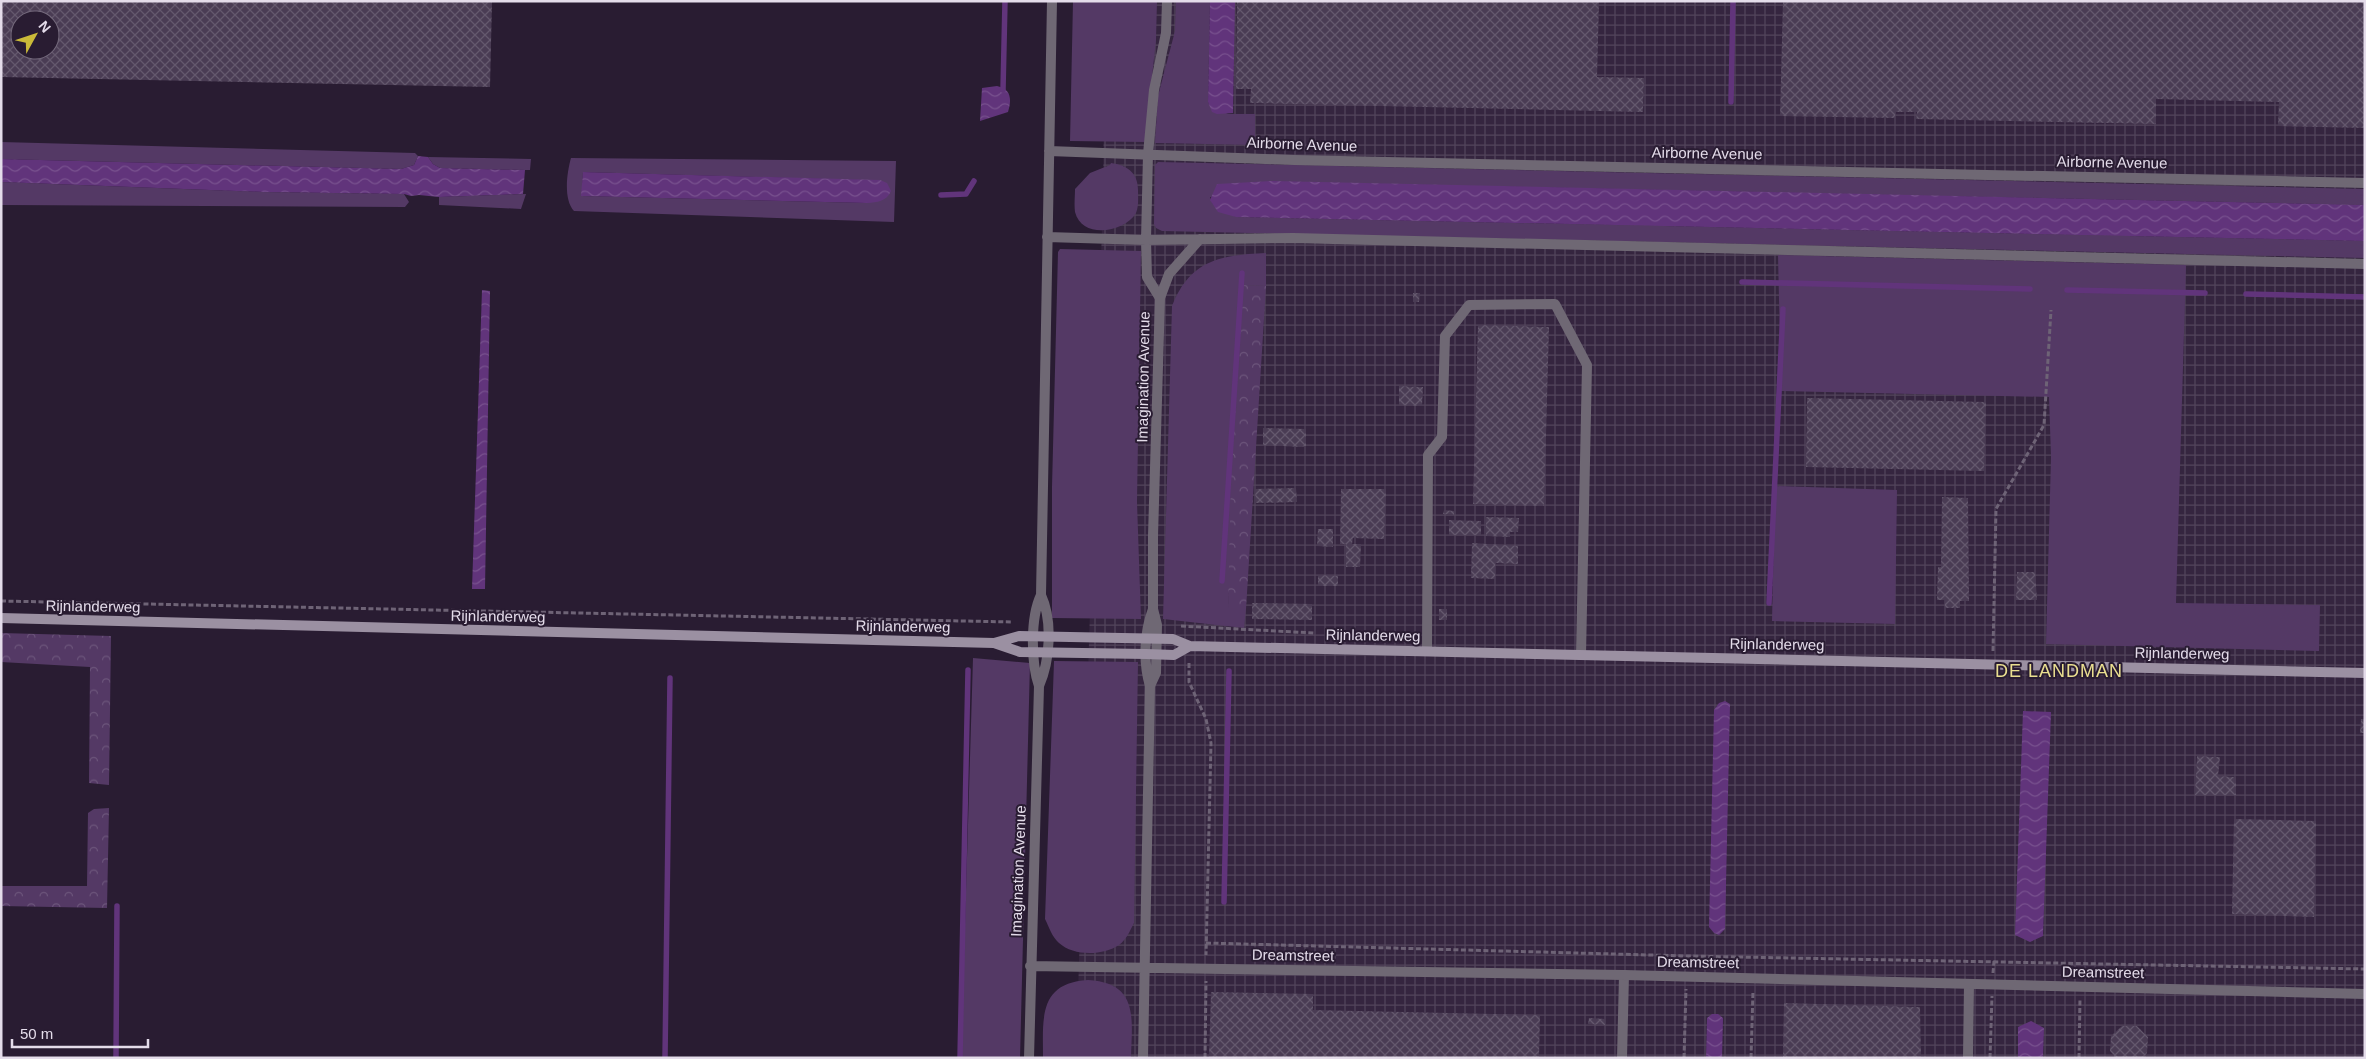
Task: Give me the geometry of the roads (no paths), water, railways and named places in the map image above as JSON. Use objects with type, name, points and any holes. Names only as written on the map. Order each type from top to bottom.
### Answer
[{"type":"street","name":"Imagination Avenue","points":[[1039,686],[1033,670],[1035,608],[1041,595],[1052,1]]},
{"type":"street","name":"Imagination Avenue","points":[[1143,1058],[1150,686],[1156,673],[1151,654],[1152,639],[1147,625],[1153,609],[1160,298],[1148,277],[1146,240],[1148,154],[1154,90],[1166,33],[1167,1]]},
{"type":"street","name":"Airborne Avenue","points":[[1049,151],[1304,160],[2365,183]]},
{"type":"street","points":[[1047,237],[1146,240],[1294,238],[2365,264]]},
{"type":"street","points":[[1160,298],[1168,274],[1200,239]]},
{"type":"street","points":[[1427,652],[1428,455],[1442,437],[1444,336],[1469,305],[1554,304],[1587,365],[1581,655]]},
{"type":"street","name":"Imagination Avenue","points":[[1029,1058],[1039,686],[1046,670],[1047,652],[1048,608],[1041,595]]},
{"type":"street","name":"Rijnlanderweg","points":[[1,618],[994,643],[1019,636],[1173,639],[1190,646],[2365,673]]},
{"type":"street","name":"Rijnlanderweg","points":[[994,643],[1020,652],[1174,655],[1190,646]]},
{"type":"street","name":"Dreamstreet","points":[[1030,966],[1624,975],[2365,994]]},
{"type":"street","points":[[1622,1058],[1624,975]]},
{"type":"street","points":[[1968,1058],[1970,984]]},
{"type":"water","points":[[1210,1],[1235,1],[1233,113],[1217,114],[1212,112],[1208,102]]},
{"type":"water","points":[[1002,87],[1008,92],[1010,103],[1008,112],[980,121],[982,88]]},
{"type":"water","points":[[418,156],[428,157],[433,164],[440,168],[525,170],[523,194],[439,197],[404,194],[264,192],[1,182],[1,159],[401,169],[414,165]]},
{"type":"water","points":[[583,172],[880,180],[887,183],[891,191],[887,197],[878,202],[867,203],[581,196]]},
{"type":"water","points":[[1272,181],[2365,205],[2365,241],[1236,217],[1218,212],[1210,200],[1217,184]]},
{"type":"water","points":[[482,290],[490,291],[485,589],[472,589]]},
{"type":"water","points":[[1725,701],[1730,704],[1725,929],[1719,935],[1714,933],[1709,927],[1714,710],[1719,703]]},
{"type":"water","points":[[2023,711],[2051,712],[2043,936],[2030,942],[2015,935]]},
{"type":"water","points":[[1712,1014],[1718,1014],[1723,1018],[1722,1058],[1706,1058],[1707,1018]]},
{"type":"water","points":[[2031,1021],[2044,1028],[2043,1058],[2018,1058],[2018,1027]]},
{"type":"waterway","points":[[1003,90],[1005,1]]},
{"type":"waterway","points":[[1731,102],[1733,1]]},
{"type":"waterway","points":[[941,195],[966,194],[974,181]]},
{"type":"waterway","points":[[1222,581],[1242,273]]},
{"type":"waterway","points":[[1742,282],[2030,289]]},
{"type":"waterway","points":[[2067,290],[2205,293]]},
{"type":"waterway","points":[[2246,294],[2365,297]]},
{"type":"waterway","points":[[1769,603],[1783,309]]},
{"type":"waterway","points":[[960,1058],[968,670]]},
{"type":"waterway","points":[[1224,902],[1229,671]]},
{"type":"waterway","points":[[665,1058],[670,678]]},
{"type":"waterway","points":[[116,1058],[117,906]]},
{"type":"district","name":"DE LANDMAN","points":[[2059,671]]}]
